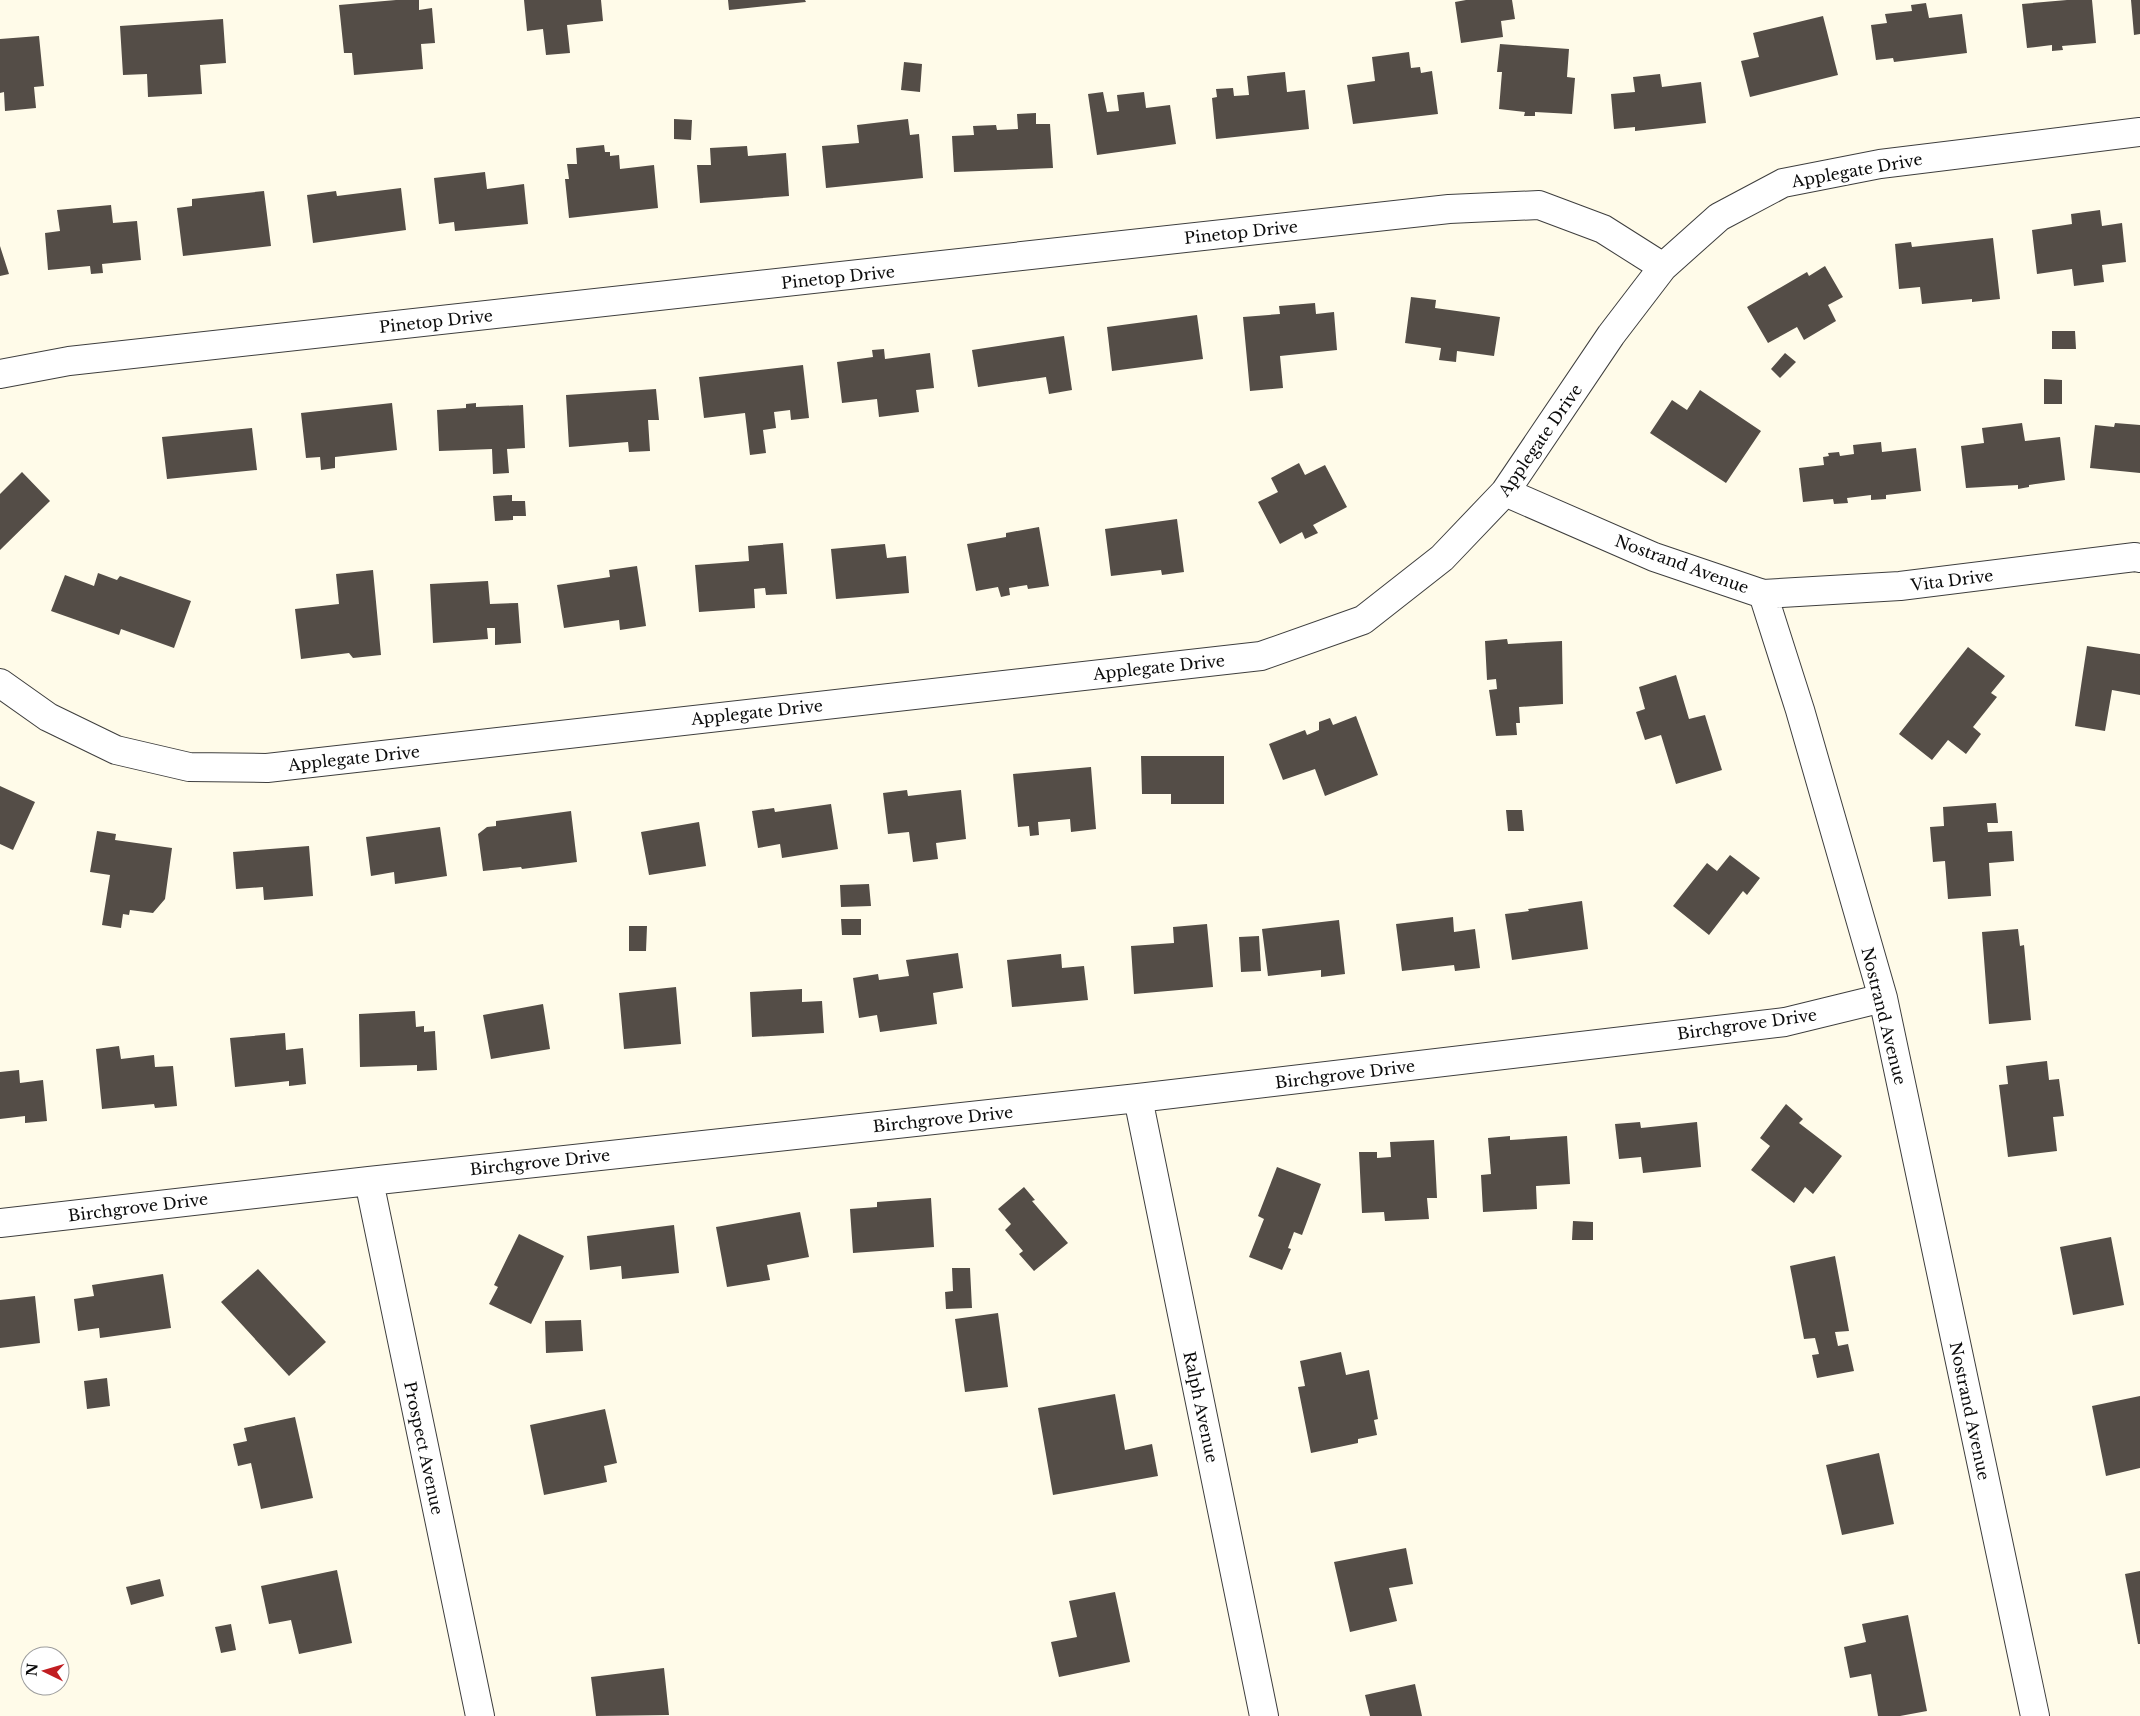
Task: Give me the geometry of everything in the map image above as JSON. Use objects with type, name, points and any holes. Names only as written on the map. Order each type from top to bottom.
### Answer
[{"type":"street","name":"Applegate Drive","points":[[0,683],[48,718],[116,750],[189,767],[268,768],[1261,656],[1363,620],[1442,558],[1505,492],[1611,336],[1663,267],[1719,217],[1782,184],[1880,164],[2140,132]]},
{"type":"street","name":"Pinetop Drive","points":[[0,374],[69,361],[1449,209],[1539,205],[1602,229],[1663,267]]},
{"type":"street","name":"Nostrand Avenue","points":[[1505,492],[1654,557],[1763,594],[1800,710],[1883,998],[2035,1716]]},
{"type":"street","name":"Vita Drive","points":[[1763,594],[1900,586],[2140,558]]},
{"type":"street","name":"Birchgrove Drive","points":[[0,1223],[369,1180],[1138,1098],[1785,1022],[1883,998]]},
{"type":"street","name":"Ralph Avenue","points":[[1138,1098],[1264,1716]]},
{"type":"street","name":"Prospect Avenue","points":[[369,1180],[480,1716]]},
{"type":"building","points":[[419,0],[419,10],[432,8],[435,43],[421,44],[423,69],[354,75],[352,53],[344,53],[339,5]]},
{"type":"building","points":[[524,0],[601,0],[603,21],[567,25],[570,53],[546,55],[543,29],[527,31]]},
{"type":"building","points":[[728,0],[805,0],[806,2],[729,10]]},
{"type":"building","points":[[1466,0],[1512,0],[1515,19],[1501,21],[1503,37],[1461,43],[1455,2]]},
{"type":"building","points":[[2092,0],[2096,43],[2062,46],[2063,50],[2052,51],[2052,45],[2027,48],[2022,4]]},
{"type":"building","points":[[2131,0],[2140,0],[2140,34],[2134,35]]},
{"type":"building","points":[[1926,3],[1929,18],[1962,14],[1967,53],[1894,62],[1893,58],[1876,60],[1871,25],[1887,23],[1885,14],[1912,11],[1911,5]]},
{"type":"building","points":[[1823,16],[1838,75],[1750,97],[1741,61],[1759,57],[1753,33]]},
{"type":"building","points":[[223,19],[226,63],[200,65],[202,94],[148,97],[147,74],[123,75],[120,26]]},
{"type":"building","points":[[39,36],[44,86],[34,87],[36,108],[5,111],[4,92],[0,93],[0,39]]},
{"type":"building","points":[[1500,44],[1569,49],[1567,77],[1575,78],[1572,114],[1535,112],[1535,116],[1524,116],[1525,112],[1499,109],[1502,72],[1497,72]]},
{"type":"building","points":[[1409,52],[1411,68],[1420,67],[1421,73],[1432,71],[1438,114],[1353,124],[1347,85],[1375,81],[1372,57]]},
{"type":"building","points":[[904,62],[922,64],[920,92],[901,90]]},
{"type":"building","points":[[1285,72],[1287,92],[1305,90],[1309,129],[1216,139],[1212,98],[1217,97],[1216,89],[1233,88],[1234,96],[1249,95],[1247,76]]},
{"type":"building","points":[[1660,74],[1662,87],[1701,82],[1706,123],[1635,131],[1635,127],[1614,129],[1611,94],[1635,92],[1633,77]]},
{"type":"building","points":[[1103,92],[1107,112],[1119,111],[1117,95],[1144,92],[1146,108],[1170,105],[1176,144],[1097,155],[1088,94]]},
{"type":"building","points":[[1036,113],[1036,124],[1050,124],[1053,168],[954,172],[952,136],[974,135],[973,126],[996,125],[997,130],[1018,129],[1017,114]]},
{"type":"building","points":[[674,119],[692,120],[691,140],[674,139]]},
{"type":"building","points":[[908,119],[910,135],[919,134],[923,178],[826,188],[822,146],[859,143],[857,125]]},
{"type":"building","points":[[604,145],[605,152],[610,152],[610,156],[619,155],[620,169],[654,165],[658,208],[569,218],[565,179],[569,179],[567,164],[577,164],[576,148]]},
{"type":"building","points":[[747,146],[748,156],[786,153],[789,196],[700,203],[697,165],[711,165],[710,148]]},
{"type":"building","points":[[485,172],[487,189],[524,184],[528,224],[455,231],[454,222],[439,224],[434,178]]},
{"type":"building","points":[[401,188],[406,230],[313,243],[307,195],[336,191],[337,196]]},
{"type":"building","points":[[264,191],[271,246],[183,256],[177,208],[192,206],[192,199]]},
{"type":"building","points":[[111,205],[113,223],[137,221],[141,260],[102,264],[103,273],[91,274],[90,266],[48,270],[45,233],[60,231],[57,210]]},
{"type":"building","points":[[2100,210],[2102,226],[2122,223],[2126,262],[2102,265],[2104,282],[2074,286],[2072,269],[2037,274],[2032,230],[2072,224],[2071,214]]},
{"type":"building","points":[[1993,238],[2000,299],[1972,302],[1972,299],[1922,304],[1920,287],[1899,289],[1895,244],[1911,242],[1912,247]]},
{"type":"building","points":[[0,246],[9,274],[0,276]]},
{"type":"building","points":[[1825,266],[1843,297],[1828,305],[1836,321],[1804,340],[1797,327],[1768,343],[1747,307],[1807,272],[1809,276]]},
{"type":"building","points":[[1411,297],[1436,300],[1435,308],[1500,317],[1494,356],[1457,351],[1456,362],[1439,360],[1441,348],[1405,343]]},
{"type":"building","points":[[1315,303],[1316,314],[1334,312],[1337,350],[1280,356],[1283,388],[1250,391],[1243,317],[1280,314],[1279,306]]},
{"type":"building","points":[[1197,315],[1203,359],[1112,371],[1107,327]]},
{"type":"building","points":[[2052,331],[2075,331],[2076,349],[2052,349]]},
{"type":"building","points":[[1064,336],[1072,390],[1049,394],[1046,377],[978,387],[972,350]]},
{"type":"building","points":[[884,349],[885,359],[930,353],[934,388],[916,390],[919,412],[879,417],[877,399],[842,403],[837,362],[873,357],[872,350]]},
{"type":"building","points":[[1785,353],[1796,362],[1780,378],[1771,369]]},
{"type":"building","points":[[803,365],[809,418],[791,420],[790,410],[774,412],[776,428],[763,430],[766,453],[750,455],[745,413],[704,418],[699,377]]},
{"type":"building","points":[[2044,379],[2062,380],[2062,404],[2044,404]]},
{"type":"building","points":[[656,389],[659,420],[648,420],[650,451],[629,452],[628,442],[569,447],[566,395]]},
{"type":"building","points":[[1700,390],[1761,431],[1726,483],[1650,433],[1672,400],[1687,410]]},
{"type":"building","points":[[392,403],[397,450],[335,457],[335,468],[321,470],[320,457],[306,458],[301,413]]},
{"type":"building","points":[[476,403],[476,407],[523,405],[525,448],[507,449],[509,473],[493,474],[492,449],[439,451],[437,410],[466,408],[466,404]]},
{"type":"building","points":[[2022,423],[2025,441],[2060,437],[2065,480],[2029,485],[2029,487],[2018,489],[2018,485],[1966,488],[1961,446],[1984,443],[1982,428]]},
{"type":"building","points":[[2115,423],[2140,425],[2140,473],[2090,468],[2095,425],[2114,427]]},
{"type":"building","points":[[252,428],[257,470],[167,479],[162,437]]},
{"type":"building","points":[[1881,442],[1882,452],[1916,448],[1921,491],[1886,495],[1886,499],[1871,500],[1871,495],[1847,498],[1848,503],[1834,504],[1833,499],[1803,502],[1799,468],[1824,465],[1823,457],[1829,456],[1828,453],[1839,452],[1840,456],[1854,454],[1853,445]]},
{"type":"building","points":[[1299,463],[1305,475],[1325,465],[1347,507],[1313,525],[1318,533],[1305,539],[1302,532],[1280,544],[1258,502],[1278,492],[1271,478]]},
{"type":"building","points":[[22,472],[50,501],[0,550],[0,494]]},
{"type":"building","points":[[512,495],[512,501],[525,501],[526,516],[513,516],[513,520],[495,521],[493,496]]},
{"type":"building","points":[[1177,519],[1184,572],[1162,575],[1161,570],[1111,576],[1105,529]]},
{"type":"building","points":[[1039,527],[1049,586],[1028,589],[1027,585],[1009,588],[1010,595],[1001,597],[998,587],[976,591],[967,544],[1006,537],[1006,533]]},
{"type":"building","points":[[783,543],[787,594],[766,595],[765,588],[754,589],[755,608],[699,612],[695,565],[749,561],[748,546]]},
{"type":"building","points":[[885,544],[887,558],[906,556],[909,593],[836,599],[831,549]]},
{"type":"building","points":[[637,566],[646,626],[620,630],[619,620],[564,628],[557,585],[610,577],[609,570]]},
{"type":"building","points":[[373,570],[381,655],[353,658],[349,653],[301,659],[295,609],[339,604],[336,574]]},
{"type":"building","points":[[98,573],[117,580],[120,576],[191,601],[174,648],[121,629],[119,635],[51,611],[65,575],[94,586]]},
{"type":"building","points":[[488,581],[490,604],[518,603],[521,643],[495,645],[495,628],[487,628],[488,639],[433,643],[430,584]]},
{"type":"building","points":[[1507,639],[1508,644],[1562,641],[1563,704],[1519,707],[1520,723],[1516,723],[1517,735],[1496,736],[1489,690],[1497,689],[1496,679],[1487,680],[1485,641]]},
{"type":"building","points":[[2087,646],[2140,654],[2140,695],[2112,690],[2105,731],[2075,726]]},
{"type":"building","points":[[1968,647],[2005,676],[1991,693],[1997,697],[1973,727],[1981,734],[1966,754],[1948,740],[1932,760],[1899,734]]},
{"type":"building","points":[[1676,675],[1689,719],[1705,715],[1722,770],[1676,784],[1661,735],[1645,740],[1636,712],[1645,709],[1639,687]]},
{"type":"building","points":[[1356,716],[1378,775],[1325,796],[1315,769],[1283,780],[1269,744],[1305,730],[1307,735],[1319,730],[1319,722],[1330,718],[1333,725]]},
{"type":"building","points":[[1141,756],[1224,756],[1224,804],[1171,804],[1171,794],[1142,794]]},
{"type":"building","points":[[1091,767],[1096,829],[1071,832],[1070,819],[1038,822],[1039,835],[1030,836],[1029,826],[1018,827],[1013,774]]},
{"type":"building","points":[[0,786],[35,802],[13,850],[0,844]]},
{"type":"building","points":[[907,790],[908,796],[961,790],[966,839],[936,843],[938,859],[913,862],[909,832],[888,834],[883,793]]},
{"type":"building","points":[[1996,803],[1998,823],[1987,823],[1988,832],[2012,831],[2014,861],[1989,863],[1991,896],[1948,899],[1945,861],[1933,862],[1930,827],[1944,826],[1943,807]]},
{"type":"building","points":[[831,804],[838,849],[782,858],[780,844],[758,848],[752,811],[774,808],[775,812]]},
{"type":"building","points":[[1506,810],[1522,810],[1524,831],[1508,831]]},
{"type":"building","points":[[571,811],[577,862],[522,869],[521,867],[483,871],[478,834],[487,827],[496,826],[496,821]]},
{"type":"building","points":[[699,822],[706,866],[649,875],[641,832]]},
{"type":"building","points":[[440,827],[447,876],[395,884],[394,872],[371,876],[366,837]]},
{"type":"building","points":[[97,831],[116,834],[115,840],[172,848],[165,899],[153,913],[130,910],[129,915],[123,914],[121,928],[102,925],[110,875],[90,872]]},
{"type":"building","points":[[309,846],[313,896],[264,900],[263,887],[236,889],[233,852]]},
{"type":"building","points":[[1730,855],[1760,878],[1747,895],[1743,891],[1709,935],[1673,906],[1707,863],[1717,871]]},
{"type":"building","points":[[869,884],[871,906],[841,907],[840,885]]},
{"type":"building","points":[[1582,901],[1588,949],[1512,960],[1505,914]]},
{"type":"building","points":[[1453,917],[1454,932],[1475,929],[1480,968],[1455,971],[1454,965],[1402,971],[1396,924]]},
{"type":"building","points":[[841,919],[861,919],[861,935],[842,935]]},
{"type":"building","points":[[1339,920],[1345,974],[1321,977],[1321,970],[1268,976],[1262,929]]},
{"type":"building","points":[[1207,924],[1213,987],[1134,994],[1131,946],[1174,943],[1173,927]]},
{"type":"building","points":[[629,926],[647,926],[646,951],[629,951]]},
{"type":"building","points":[[2018,929],[2020,946],[2024,945],[2031,1020],[1989,1024],[1982,932]]},
{"type":"building","points":[[1259,936],[1261,971],[1241,972],[1239,937]]},
{"type":"building","points":[[958,953],[963,988],[933,993],[937,1024],[880,1032],[877,1015],[859,1018],[853,978],[878,974],[879,980],[909,976],[906,960]]},
{"type":"building","points":[[1061,954],[1062,968],[1084,966],[1088,1000],[1012,1007],[1007,960]]},
{"type":"building","points":[[676,987],[681,1044],[624,1049],[619,993]]},
{"type":"building","points":[[802,989],[802,1002],[822,1001],[824,1033],[752,1037],[750,992]]},
{"type":"building","points":[[543,1004],[550,1049],[491,1059],[483,1015]]},
{"type":"building","points":[[415,1011],[416,1027],[424,1026],[424,1032],[435,1031],[437,1070],[417,1071],[417,1065],[360,1067],[359,1014]]},
{"type":"building","points":[[285,1033],[286,1050],[303,1048],[306,1084],[289,1086],[289,1081],[235,1087],[230,1038]]},
{"type":"building","points":[[119,1046],[121,1059],[154,1055],[155,1067],[173,1066],[177,1106],[155,1108],[154,1104],[102,1109],[96,1049]]},
{"type":"building","points":[[2047,1061],[2049,1080],[2059,1079],[2064,1116],[2053,1117],[2057,1151],[2008,1157],[1999,1085],[2008,1084],[2006,1066]]},
{"type":"building","points":[[19,1070],[20,1083],[43,1080],[47,1121],[25,1123],[25,1116],[0,1119],[0,1072]]},
{"type":"building","points":[[1786,1104],[1803,1119],[1799,1123],[1842,1156],[1813,1194],[1805,1187],[1794,1203],[1751,1170],[1770,1146],[1760,1138]]},
{"type":"building","points":[[1640,1122],[1641,1128],[1697,1122],[1701,1167],[1643,1173],[1641,1157],[1619,1159],[1615,1124]]},
{"type":"building","points":[[1510,1136],[1510,1140],[1567,1136],[1570,1184],[1536,1186],[1537,1209],[1483,1212],[1481,1175],[1491,1174],[1488,1138]]},
{"type":"building","points":[[1434,1140],[1437,1198],[1427,1198],[1429,1219],[1385,1221],[1384,1212],[1362,1213],[1359,1152],[1377,1152],[1377,1158],[1391,1157],[1390,1142]]},
{"type":"building","points":[[1277,1167],[1321,1184],[1302,1235],[1294,1232],[1288,1248],[1291,1249],[1282,1270],[1249,1257],[1264,1219],[1258,1216]]},
{"type":"building","points":[[1024,1187],[1035,1200],[1032,1201],[1068,1243],[1034,1271],[1019,1254],[1023,1251],[1005,1230],[1011,1224],[998,1209]]},
{"type":"building","points":[[931,1198],[934,1247],[853,1253],[850,1209],[877,1207],[877,1202]]},
{"type":"building","points":[[800,1212],[809,1257],[767,1265],[770,1280],[727,1287],[716,1227]]},
{"type":"building","points":[[1573,1221],[1593,1222],[1593,1240],[1572,1240]]},
{"type":"building","points":[[674,1225],[679,1273],[622,1279],[621,1266],[590,1270],[587,1236]]},
{"type":"building","points":[[519,1234],[564,1256],[531,1324],[489,1304],[498,1287],[494,1285]]},
{"type":"building","points":[[2111,1237],[2124,1305],[2073,1315],[2060,1247]]},
{"type":"building","points":[[1835,1256],[1849,1331],[1835,1332],[1838,1346],[1848,1344],[1854,1371],[1817,1378],[1812,1355],[1819,1354],[1815,1338],[1804,1339],[1790,1266]]},
{"type":"building","points":[[952,1268],[970,1268],[972,1308],[946,1309],[945,1292],[953,1291]]},
{"type":"building","points":[[258,1269],[326,1342],[289,1376],[221,1302]]},
{"type":"building","points":[[163,1274],[171,1328],[100,1338],[99,1328],[78,1331],[74,1299],[94,1296],[92,1285]]},
{"type":"building","points":[[35,1296],[40,1343],[0,1348],[0,1300]]},
{"type":"building","points":[[998,1313],[1008,1387],[965,1392],[955,1319]]},
{"type":"building","points":[[581,1320],[583,1351],[546,1353],[545,1321]]},
{"type":"building","points":[[1341,1352],[1346,1375],[1369,1370],[1378,1419],[1374,1420],[1377,1435],[1358,1439],[1358,1443],[1311,1453],[1298,1387],[1305,1386],[1300,1361]]},
{"type":"building","points":[[107,1378],[110,1406],[87,1409],[84,1381]]},
{"type":"building","points":[[1115,1394],[1125,1450],[1152,1444],[1158,1476],[1053,1495],[1038,1408]]},
{"type":"building","points":[[2140,1396],[2140,1468],[2106,1476],[2092,1406]]},
{"type":"building","points":[[605,1409],[617,1463],[604,1466],[607,1482],[544,1495],[530,1425]]},
{"type":"building","points":[[295,1417],[313,1498],[261,1509],[251,1463],[238,1466],[233,1444],[247,1441],[244,1428]]},
{"type":"building","points":[[1879,1453],[1894,1524],[1842,1535],[1826,1465]]},
{"type":"building","points":[[1406,1548],[1413,1584],[1389,1588],[1397,1621],[1350,1632],[1334,1562]]},
{"type":"building","points":[[337,1570],[352,1643],[299,1654],[291,1620],[269,1624],[261,1586]]},
{"type":"building","points":[[2140,1571],[2140,1644],[2138,1644],[2125,1574]]},
{"type":"building","points":[[160,1579],[164,1596],[131,1605],[126,1587]]},
{"type":"building","points":[[1115,1592],[1130,1662],[1059,1677],[1051,1642],[1077,1637],[1069,1601]]},
{"type":"building","points":[[1908,1615],[1927,1711],[1900,1716],[1878,1716],[1871,1674],[1850,1678],[1844,1647],[1866,1642],[1862,1624]]},
{"type":"building","points":[[231,1624],[236,1650],[221,1653],[215,1627]]},
{"type":"building","points":[[664,1668],[669,1715],[596,1716],[591,1677]]},
{"type":"building","points":[[1415,1684],[1422,1716],[1370,1716],[1365,1695]]}]
